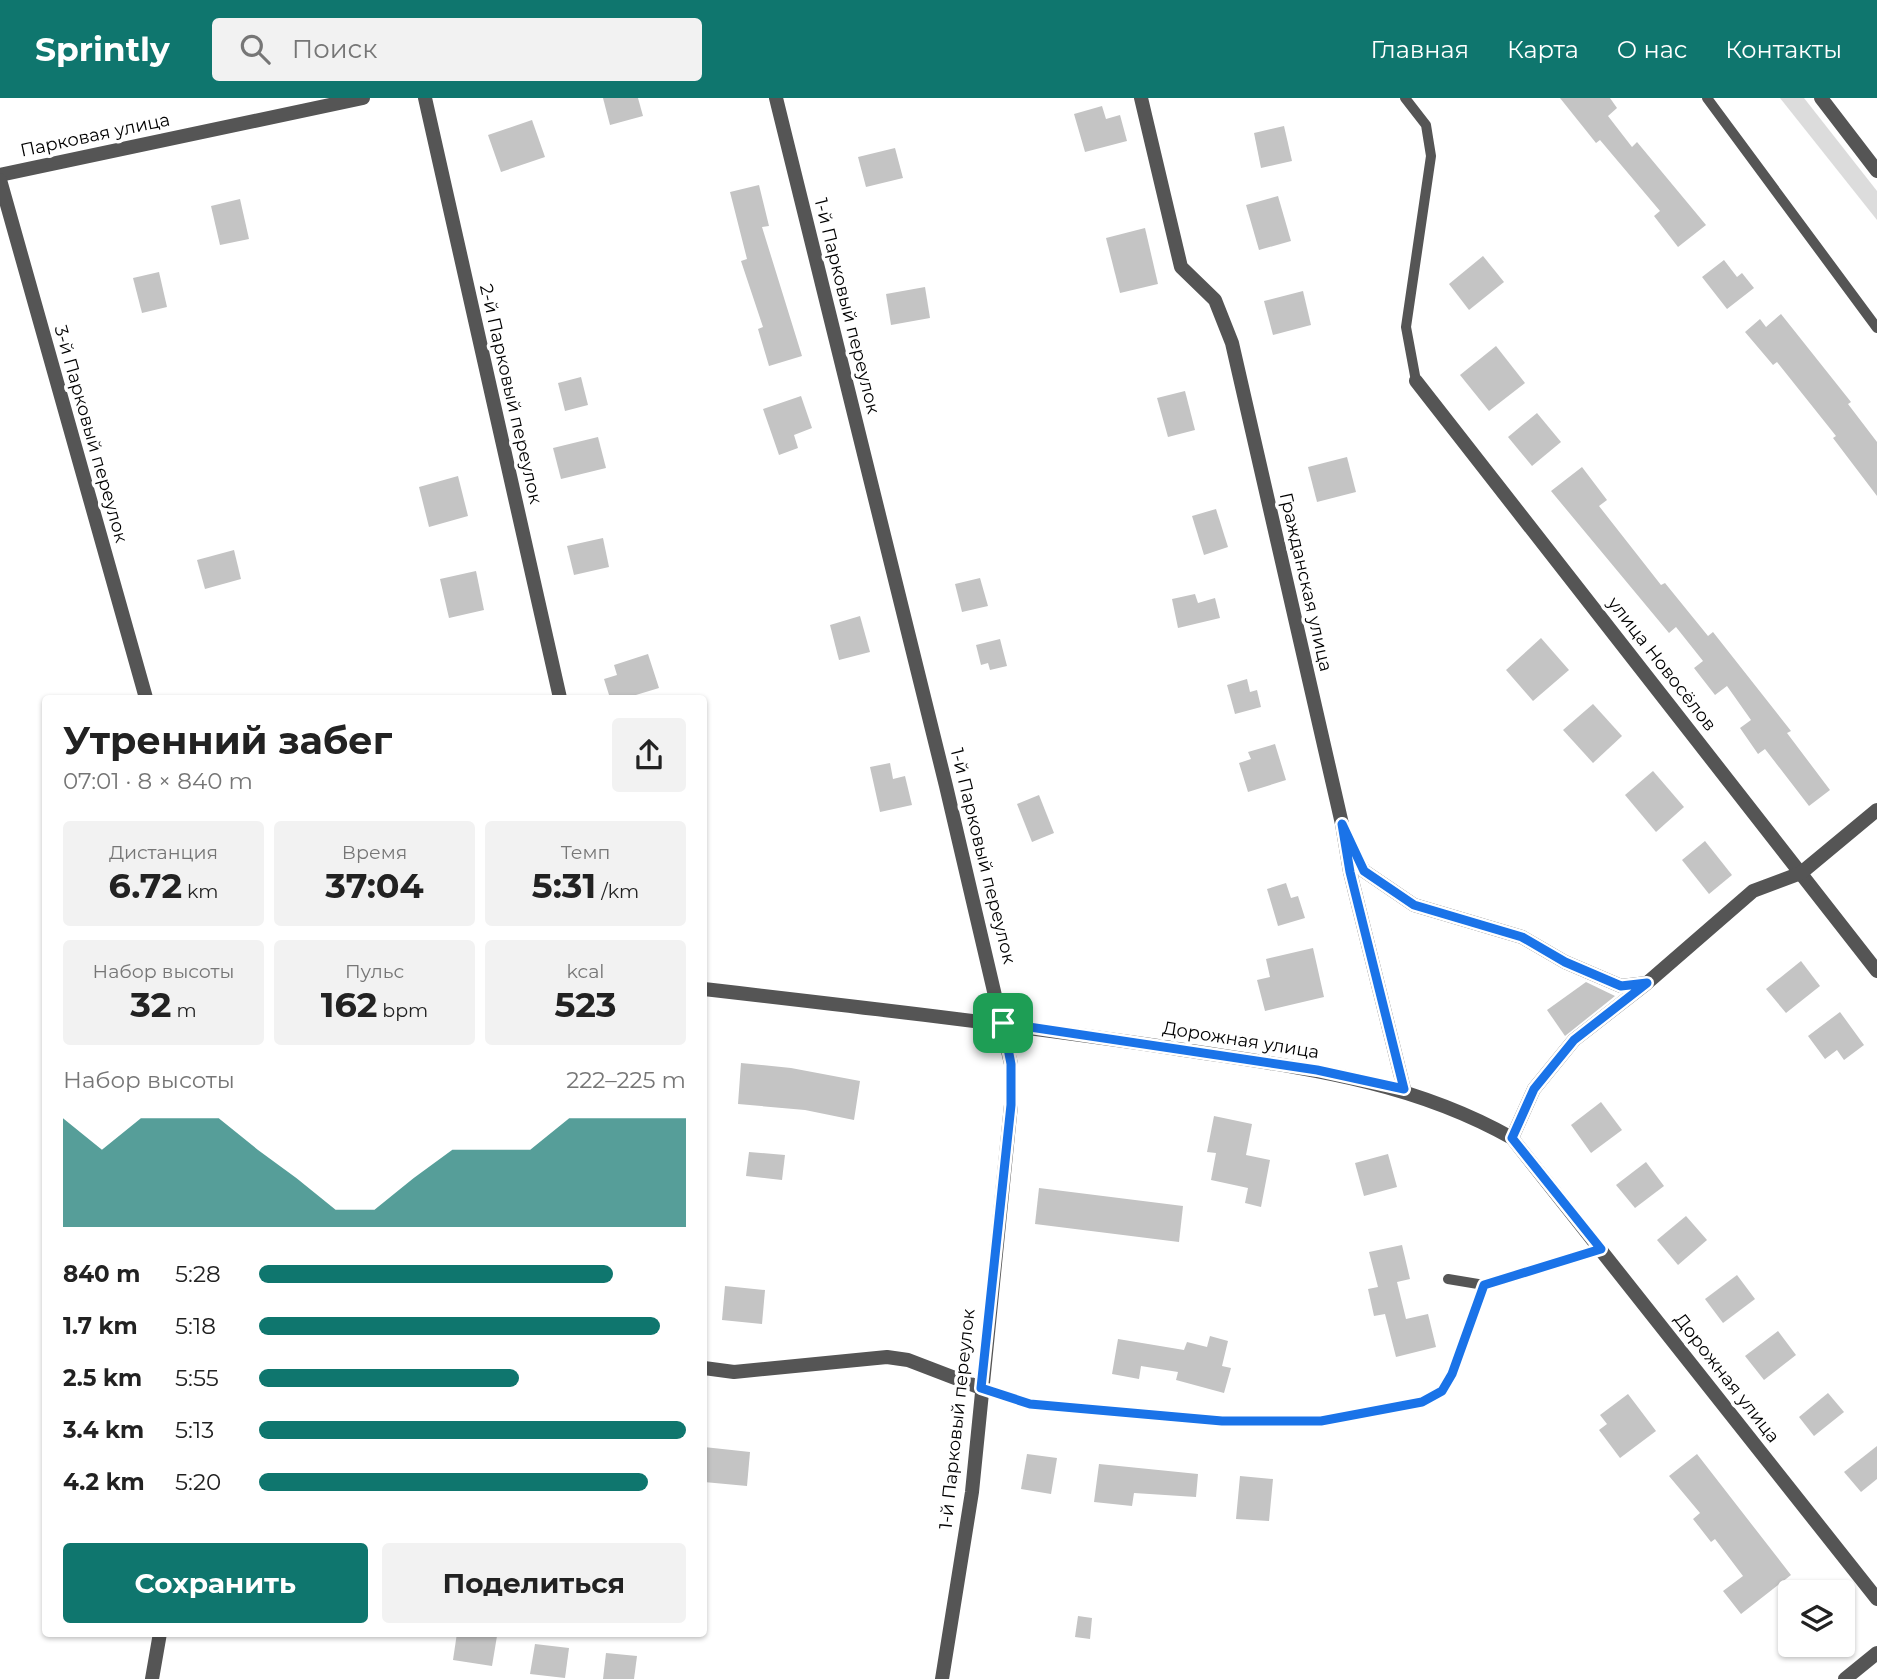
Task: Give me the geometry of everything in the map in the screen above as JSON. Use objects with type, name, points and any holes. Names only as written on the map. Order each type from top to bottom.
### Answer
[{"type":"street","name":"Парковая улица","points":[[0,178],[363,98]]},
{"type":"street","name":"2-й Парковый переулок","points":[[425,98],[559,695]]},
{"type":"street","name":"1-й Парковый переулок","points":[[776,98],[1011,1064],[1011,1105],[972,1492],[942,1679]]},
{"type":"street","name":"Гражданская улица","points":[[1141,98],[1181,267],[1215,300],[1232,343],[1342,824],[1356,898],[1404,1089]]},
{"type":"street","points":[[1821,98],[1877,171]]},
{"type":"street","name":"3-й Парковый переулок","points":[[0,178],[145,695]]},
{"type":"street","name":"улица Новосёлов","points":[[1416,381],[1877,971]]},
{"type":"street","points":[[1512,1138],[1534,1089],[1574,1040],[1647,983],[1753,891],[1801,873],[1877,810]]},
{"type":"street","points":[[1342,824],[1364,871],[1414,905],[1522,937],[1565,962],[1621,986],[1647,983]]},
{"type":"street","name":"Дорожная улица","points":[[707,989],[1003,1023],[1317,1070],[1404,1089],[1469,1113],[1512,1138],[1877,1599]]},
{"type":"street","points":[[707,1368],[734,1372],[887,1357],[908,1360],[981,1388]]},
{"type":"street","points":[[152,1679],[159,1637]]},
{"type":"street","points":[[1845,1679],[1877,1653]]},
{"type":"lane","points":[[1405,98],[1426,125],[1431,156],[1406,327],[1416,381]]},
{"type":"lane","points":[[1707,98],[1877,328]]},
{"type":"lane","points":[[1448,1279],[1484,1285],[1601,1249]]},
{"type":"lane","points":[[981,1388],[1030,1404],[1222,1421],[1321,1421],[1422,1402],[1442,1391],[1452,1374],[1484,1285]]},
{"type":"shaded area","points":[[1780,98],[1804,98],[1877,191],[1877,220]]},
{"type":"building","points":[[603,98],[638,98],[643,116],[610,125]]},
{"type":"building","points":[[1560,98],[1610,98],[1617,108],[1608,116],[1632,147],[1637,142],[1706,225],[1678,247],[1654,216],[1660,211],[1600,140],[1596,143]]},
{"type":"building","points":[[1102,106],[1106,119],[1120,115],[1127,141],[1085,152],[1074,114]]},
{"type":"building","points":[[532,120],[545,157],[501,172],[488,135]]},
{"type":"building","points":[[1284,126],[1292,161],[1261,168],[1254,133]]},
{"type":"building","points":[[895,148],[903,178],[866,187],[858,157]]},
{"type":"building","points":[[759,185],[769,226],[762,227],[802,356],[769,366],[758,329],[763,327],[741,261],[747,259],[730,192]]},
{"type":"building","points":[[1278,196],[1291,241],[1259,250],[1246,205]]},
{"type":"building","points":[[240,199],[249,239],[220,245],[211,206]]},
{"type":"building","points":[[1145,228],[1158,284],[1120,293],[1106,238]]},
{"type":"building","points":[[1483,256],[1504,282],[1469,310],[1449,284]]},
{"type":"building","points":[[1724,260],[1737,277],[1742,273],[1754,288],[1727,309],[1702,277]]},
{"type":"building","points":[[159,272],[167,307],[142,313],[133,278]]},
{"type":"building","points":[[925,287],[930,318],[891,325],[886,294]]},
{"type":"building","points":[[1303,291],[1311,325],[1273,335],[1264,301]]},
{"type":"building","points":[[1781,314],[1851,402],[1848,404],[1877,442],[1877,496],[1833,438],[1836,436],[1777,362],[1773,365],[1745,332],[1760,319],[1766,327]]},
{"type":"building","points":[[1496,346],[1525,383],[1489,411],[1460,375]]},
{"type":"building","points":[[581,377],[588,405],[565,411],[558,383]]},
{"type":"building","points":[[1185,391],[1195,430],[1168,437],[1157,398]]},
{"type":"building","points":[[801,396],[812,428],[794,435],[798,448],[779,455],[763,409]]},
{"type":"building","points":[[1537,413],[1561,442],[1532,466],[1508,437]]},
{"type":"building","points":[[598,437],[606,468],[561,479],[553,448]]},
{"type":"building","points":[[1347,457],[1356,492],[1317,502],[1308,467]]},
{"type":"building","points":[[1582,467],[1607,500],[1599,506],[1661,585],[1665,583],[1708,636],[1713,632],[1791,731],[1787,733],[1830,790],[1809,806],[1765,749],[1758,754],[1740,728],[1751,720],[1727,686],[1715,695],[1694,668],[1703,661],[1676,627],[1669,633],[1551,491]]},
{"type":"building","points":[[458,476],[468,516],[429,527],[419,487]]},
{"type":"building","points":[[1216,509],[1228,547],[1204,555],[1192,516]]},
{"type":"building","points":[[603,538],[609,567],[574,575],[567,546]]},
{"type":"building","points":[[234,550],[241,579],[205,589],[197,560]]},
{"type":"building","points":[[476,571],[484,610],[449,618],[440,579]]},
{"type":"building","points":[[980,578],[988,606],[962,612],[955,584]]},
{"type":"building","points":[[1195,594],[1198,603],[1215,598],[1220,618],[1178,628],[1172,599]]},
{"type":"building","points":[[860,616],[870,652],[839,660],[830,625]]},
{"type":"building","points":[[1541,638],[1569,670],[1533,701],[1506,670]]},
{"type":"building","points":[[1000,639],[1007,666],[990,670],[988,663],[981,665],[976,645]]},
{"type":"building","points":[[648,654],[659,688],[636,695],[609,695],[604,679],[617,675],[614,665]]},
{"type":"building","points":[[1247,679],[1250,692],[1257,690],[1261,707],[1235,714],[1227,685]]},
{"type":"building","points":[[1593,704],[1622,736],[1593,763],[1563,730]]},
{"type":"building","points":[[1275,744],[1286,780],[1248,792],[1239,763],[1251,759],[1248,752]]},
{"type":"building","points":[[890,763],[893,779],[905,776],[912,805],[880,812],[870,767]]},
{"type":"building","points":[[1653,771],[1684,807],[1656,832],[1625,795]]},
{"type":"building","points":[[1039,795],[1054,833],[1032,842],[1017,804]]},
{"type":"building","points":[[1705,841],[1732,875],[1709,894],[1682,860]]},
{"type":"building","points":[[1286,883],[1291,898],[1298,896],[1305,918],[1278,926],[1267,889]]},
{"type":"building","points":[[1313,948],[1324,997],[1265,1011],[1257,980],[1270,977],[1266,959]]},
{"type":"building","points":[[1801,961],[1820,986],[1786,1013],[1766,989]]},
{"type":"building","points":[[1586,982],[1615,996],[1565,1036],[1547,1010]]},
{"type":"building","points":[[1840,1012],[1864,1045],[1844,1060],[1837,1050],[1825,1059],[1808,1036]]},
{"type":"building","points":[[741,1063],[791,1068],[860,1081],[854,1120],[805,1110],[738,1104]]},
{"type":"building","points":[[1601,1102],[1622,1130],[1591,1153],[1571,1125]]},
{"type":"building","points":[[1214,1116],[1252,1124],[1246,1155],[1270,1160],[1261,1207],[1245,1203],[1248,1188],[1211,1180],[1216,1153],[1207,1152]]},
{"type":"building","points":[[749,1152],[785,1155],[782,1180],[746,1176]]},
{"type":"building","points":[[1388,1154],[1397,1187],[1364,1196],[1355,1163]]},
{"type":"building","points":[[1646,1162],[1664,1186],[1635,1208],[1616,1185]]},
{"type":"building","points":[[1039,1188],[1183,1206],[1179,1242],[1035,1224]]},
{"type":"building","points":[[1686,1216],[1707,1240],[1678,1265],[1657,1240]]},
{"type":"building","points":[[1402,1245],[1410,1279],[1397,1282],[1406,1319],[1428,1314],[1436,1347],[1396,1357],[1385,1314],[1374,1316],[1368,1289],[1378,1287],[1369,1252]]},
{"type":"building","points":[[1737,1275],[1755,1299],[1723,1323],[1705,1299]]},
{"type":"building","points":[[725,1286],[765,1290],[762,1324],[722,1320]]},
{"type":"building","points":[[1778,1331],[1796,1355],[1764,1380],[1745,1356]]},
{"type":"building","points":[[1210,1336],[1228,1341],[1222,1366],[1231,1368],[1224,1393],[1176,1380],[1178,1372],[1141,1366],[1139,1379],[1112,1374],[1118,1339],[1184,1350],[1187,1342],[1207,1347]]},
{"type":"building","points":[[1828,1393],[1844,1412],[1814,1436],[1799,1417]]},
{"type":"building","points":[[1628,1394],[1656,1431],[1620,1458],[1599,1430],[1607,1424],[1600,1415]]},
{"type":"building","points":[[1877,1446],[1877,1479],[1861,1492],[1844,1472]]},
{"type":"building","points":[[707,1447],[750,1452],[747,1486],[707,1482]]},
{"type":"building","points":[[1027,1454],[1057,1458],[1051,1494],[1021,1489]]},
{"type":"building","points":[[1697,1454],[1791,1575],[1785,1580],[1778,1580],[1778,1585],[1741,1614],[1723,1591],[1743,1576],[1715,1539],[1711,1542],[1693,1519],[1700,1513],[1669,1476]]},
{"type":"building","points":[[1099,1464],[1198,1474],[1196,1497],[1134,1493],[1132,1506],[1094,1502]]},
{"type":"building","points":[[1240,1476],[1273,1479],[1269,1521],[1236,1519]]},
{"type":"building","points":[[1078,1616],[1092,1618],[1090,1639],[1075,1637]]},
{"type":"building","points":[[456,1637],[497,1637],[492,1666],[453,1660]]},
{"type":"building","points":[[535,1644],[569,1648],[565,1678],[530,1674]]},
{"type":"building","points":[[606,1653],[637,1656],[634,1679],[603,1679]]},
{"type":"route","points":[[1342,824],[1352,851],[1364,871],[1414,905],[1522,937],[1565,962],[1621,986],[1647,983],[1574,1040],[1534,1089],[1512,1138],[1601,1249],[1484,1285],[1452,1374],[1442,1391],[1422,1402],[1321,1421],[1222,1421],[1030,1404],[981,1388],[1011,1105],[1011,1064],[1003,1023],[1317,1070],[1404,1089],[1350,872],[1342,824]]}]
